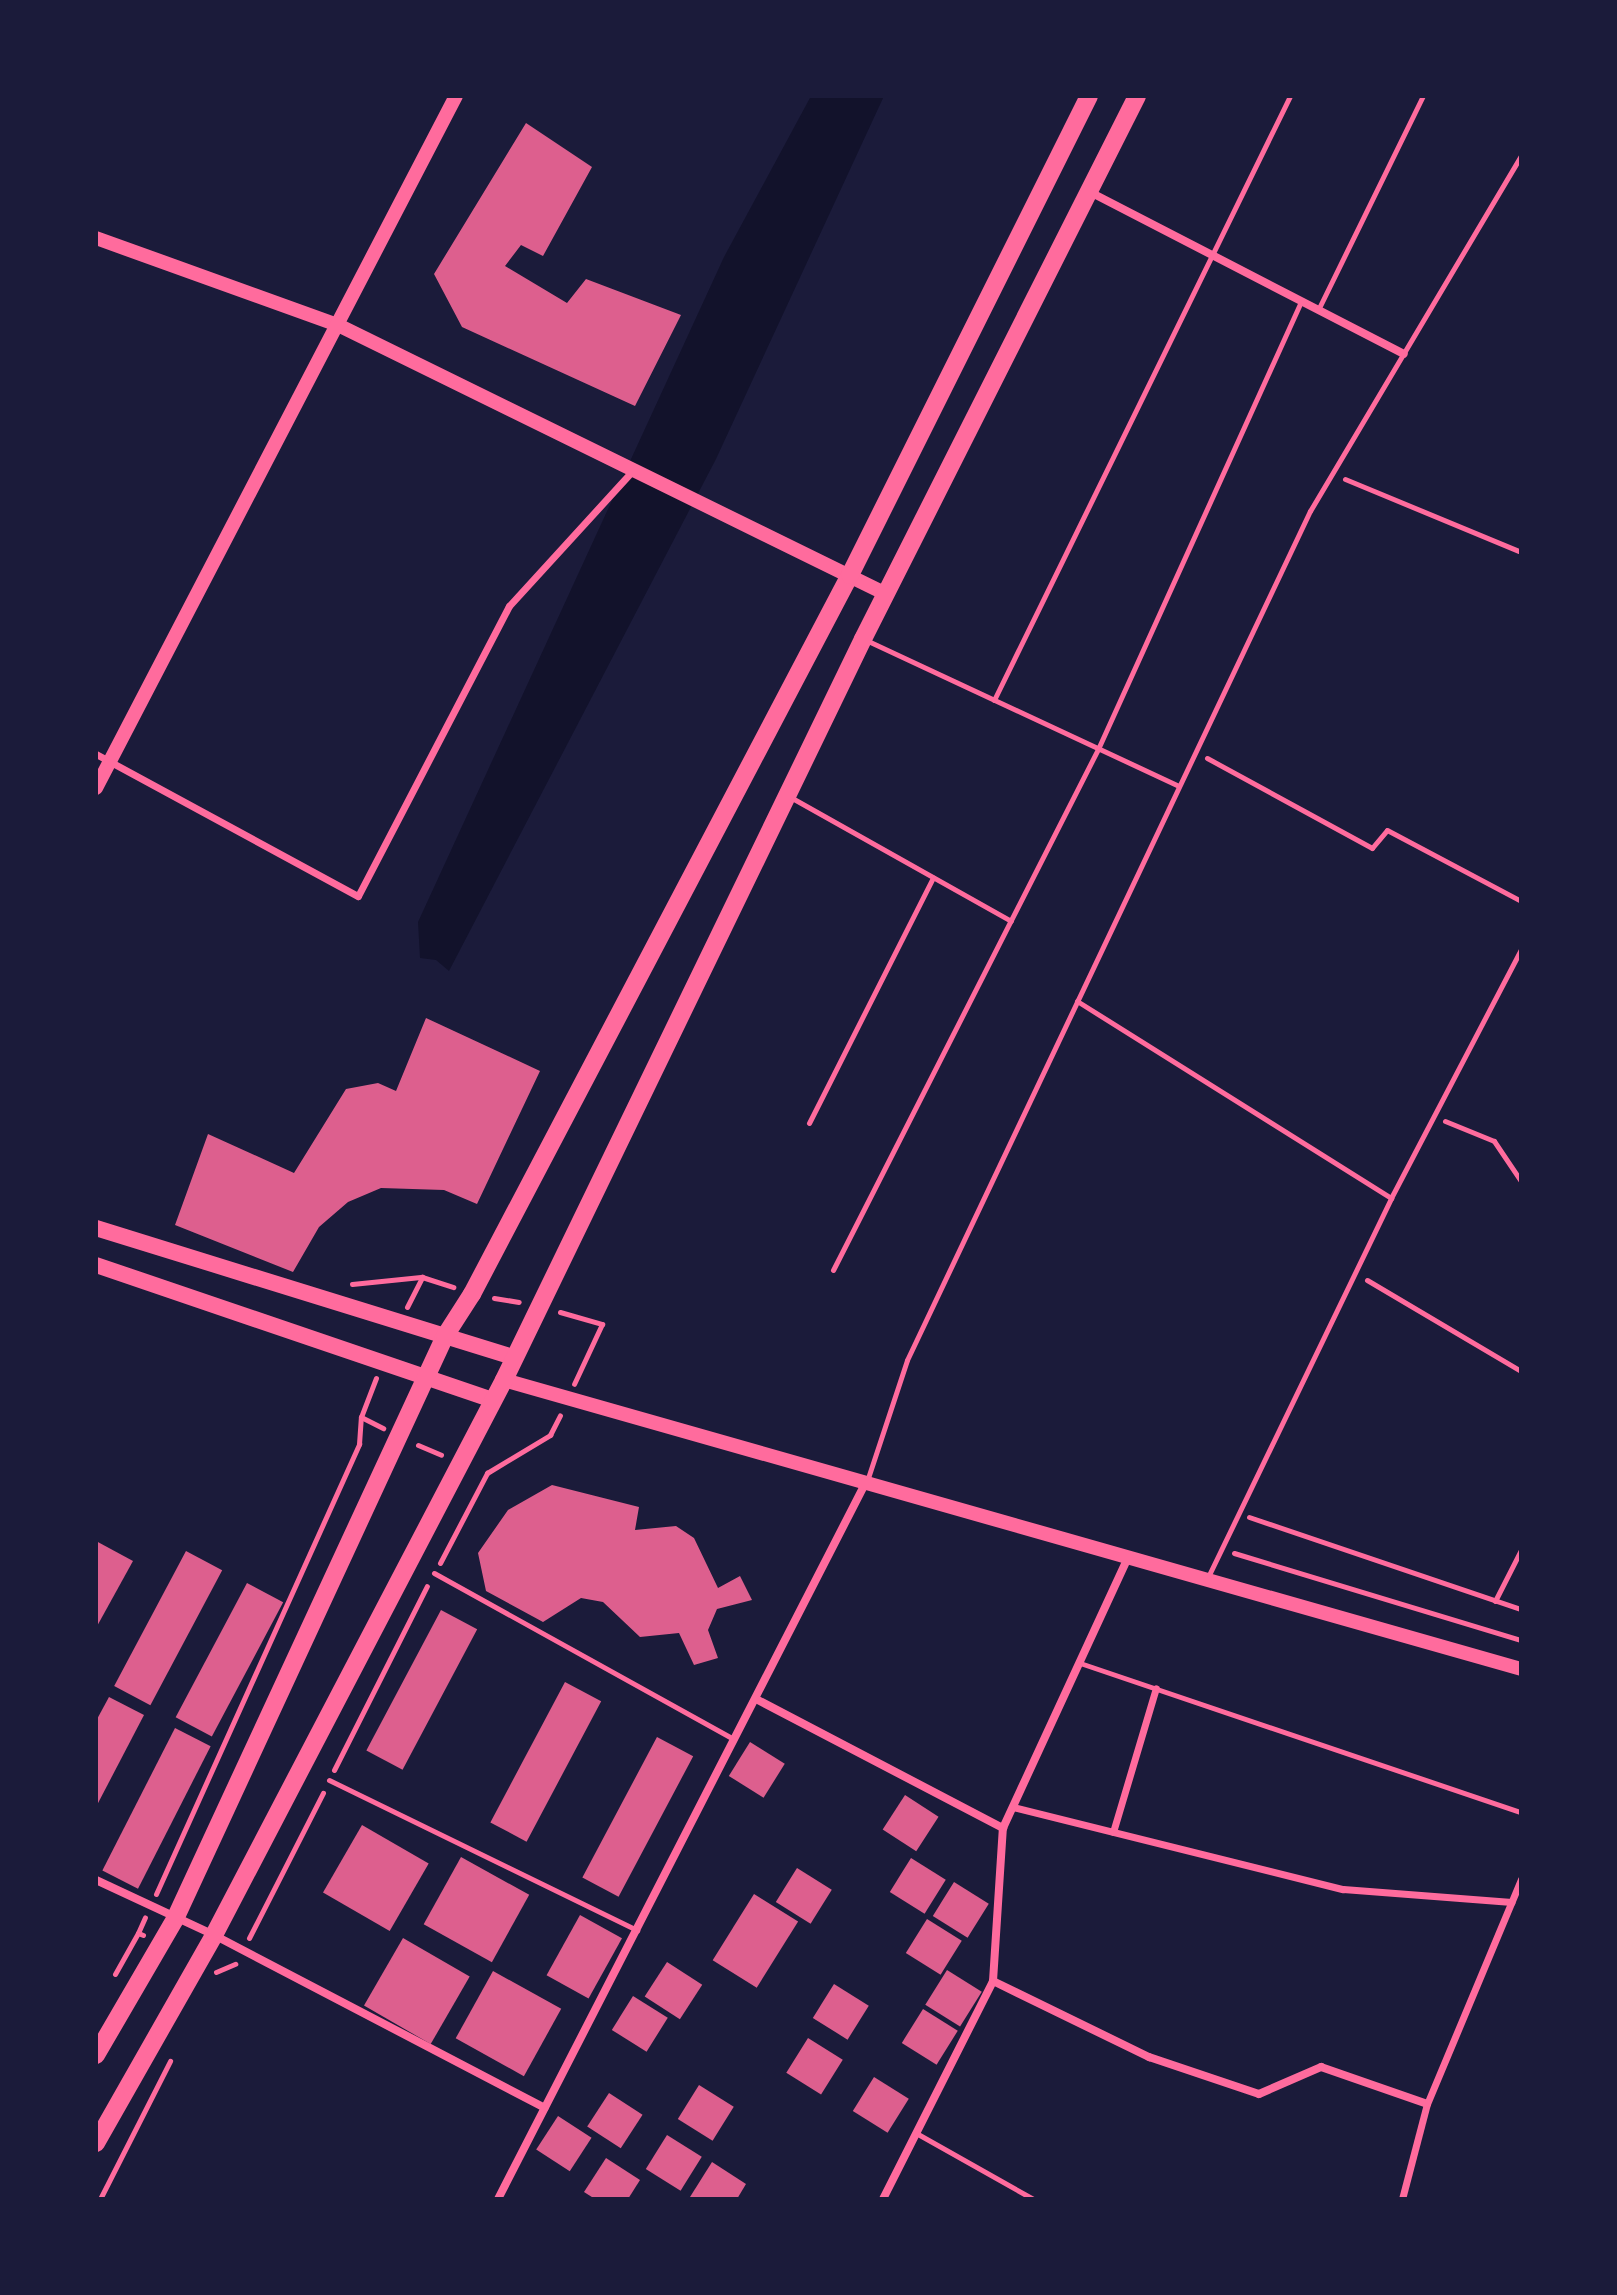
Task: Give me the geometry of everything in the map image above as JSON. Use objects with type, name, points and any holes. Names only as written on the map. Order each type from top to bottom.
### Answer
[{"type":"highway","points":[[96,2055],[175,1919],[445,1336],[472,1294],[850,575],[1089,96]]},
{"type":"highway","points":[[96,2143],[207,1967],[214,1935],[504,1380],[863,639],[1137,96]]},
{"type":"main road","points":[[96,1228],[513,1357]]},
{"type":"main road","points":[[96,1265],[493,1400]]},
{"type":"street","points":[[96,788],[340,326],[456,96]]},
{"type":"street","points":[[1090,192],[1404,354]]},
{"type":"street","points":[[96,238],[340,326],[636,467],[886,594]]},
{"type":"street","points":[[96,754],[358,896],[509,606],[636,467]]},
{"type":"street","points":[[504,1380],[1521,1669]]},
{"type":"street","points":[[498,2199],[866,1482]]},
{"type":"street","points":[[883,2199],[993,1981],[1003,1828],[1128,1557]]},
{"type":"street","points":[[1113,1832],[1156,1688]]},
{"type":"street","points":[[756,1699],[1003,1828]]},
{"type":"street","points":[[1013,1807],[1343,1889],[1512,1902]]},
{"type":"street","points":[[96,1880],[214,1935],[545,2108]]},
{"type":"street","points":[[1402,2199],[1427,2104],[1521,1882]]},
{"type":"street","points":[[993,1981],[1149,2057],[1259,2094],[1321,2067],[1427,2104]]},
{"type":"lane","points":[[994,700],[1290,96]]},
{"type":"lane","points":[[1318,310],[1423,96]]},
{"type":"lane","points":[[866,1482],[907,1360],[1194,751],[1333,474],[1521,156]]},
{"type":"lane","points":[[833,1270],[1098,749],[1301,301]]},
{"type":"lane","points":[[863,639],[1179,786]]},
{"type":"lane","points":[[787,796],[1011,921]]},
{"type":"lane","points":[[809,1123],[933,877]]},
{"type":"lane","points":[[1207,1580],[1391,1198],[1521,949]]},
{"type":"lane","points":[[1077,1001],[1391,1198]]},
{"type":"lane","points":[[434,1573],[735,1740]]},
{"type":"lane","points":[[1079,1662],[1521,1812]]},
{"type":"lane","points":[[329,1780],[637,1930]]},
{"type":"lane","points":[[916,2133],[1033,2199]]},
{"type":"path","points":[[1333,474],[1521,552]]},
{"type":"path","points":[[1194,751],[1372,848],[1387,830],[1521,901]]},
{"type":"path","points":[[1433,1117],[1494,1141],[1521,1181]]},
{"type":"path","points":[[1355,1273],[1521,1371]]},
{"type":"path","points":[[161,1944],[138,1933],[359,1444],[361,1417]]},
{"type":"path","points":[[208,1986],[207,1967],[233,1968],[243,1950],[487,1473]]},
{"type":"path","points":[[1238,1514],[1521,1609]]},
{"type":"path","points":[[1222,1549],[1521,1640]]},
{"type":"path","points":[[1495,1601],[1521,1550]]},
{"type":"path","points":[[100,2199],[172,2057]]},
{"type":"shaded area","points":[[811,96],[884,96],[716,459],[449,971],[436,960],[420,958],[418,922],[724,257]]},
{"type":"building","points":[[526,123],[592,167],[543,256],[521,245],[505,266],[567,303],[586,279],[681,315],[635,406],[462,327],[434,274]]},
{"type":"building","points":[[426,1018],[540,1071],[477,1204],[444,1190],[381,1188],[348,1202],[319,1227],[293,1272],[175,1225],[208,1134],[294,1173],[346,1089],[378,1083],[396,1091]]},
{"type":"building","points":[[552,1485],[639,1507],[635,1530],[676,1526],[694,1538],[718,1588],[740,1576],[752,1600],[717,1609],[708,1630],[718,1658],[694,1665],[679,1633],[640,1637],[603,1602],[581,1598],[543,1622],[486,1591],[478,1553],[508,1510]]},
{"type":"building","points":[[96,1541],[133,1561],[96,1628]]},
{"type":"building","points":[[186,1551],[222,1570],[150,1705],[114,1686]]},
{"type":"building","points":[[247,1583],[283,1602],[212,1736],[176,1717]]},
{"type":"building","points":[[441,1610],[477,1629],[403,1770],[366,1750]]},
{"type":"building","points":[[565,1682],[601,1701],[527,1842],[490,1822]]},
{"type":"building","points":[[109,1697],[144,1715],[96,1807],[96,1721]]},
{"type":"building","points":[[175,1728],[211,1746],[138,1889],[102,1871]]},
{"type":"building","points":[[657,1737],[693,1756],[619,1897],[582,1877]]},
{"type":"building","points":[[750,1742],[785,1764],[764,1798],[729,1776]]},
{"type":"building","points":[[905,1795],[939,1817],[916,1851],[883,1829]]},
{"type":"building","points":[[362,1825],[429,1864],[390,1931],[323,1893]]},
{"type":"building","points":[[461,1857],[529,1895],[492,1962],[424,1924]]},
{"type":"building","points":[[911,1858],[946,1880],[925,1914],[890,1892]]},
{"type":"building","points":[[797,1868],[832,1890],[811,1924],[776,1902]]},
{"type":"building","points":[[954,1882],[989,1904],[968,1938],[933,1916]]},
{"type":"building","points":[[754,1894],[798,1922],[757,1988],[713,1960]]},
{"type":"building","points":[[580,1915],[622,1938],[589,1999],[547,1975]]},
{"type":"building","points":[[927,1919],[962,1941],[941,1975],[906,1953]]},
{"type":"building","points":[[403,1938],[470,1976],[431,2044],[364,2006]]},
{"type":"building","points":[[667,1962],[702,1985],[680,2019],[645,1996]]},
{"type":"building","points":[[947,1970],[982,1992],[960,2026],[925,2005]]},
{"type":"building","points":[[493,1971],[561,2009],[524,2076],[456,2038]]},
{"type":"building","points":[[834,1984],[869,2006],[848,2040],[813,2018]]},
{"type":"building","points":[[633,1996],[668,2018],[647,2052],[612,2030]]},
{"type":"building","points":[[923,2009],[958,2031],[937,2065],[902,2043]]},
{"type":"building","points":[[808,2038],[843,2060],[821,2094],[786,2073]]},
{"type":"building","points":[[874,2077],[909,2099],[888,2133],[853,2111]]},
{"type":"building","points":[[699,2085],[734,2107],[713,2141],[678,2119]]},
{"type":"building","points":[[609,2093],[643,2115],[621,2148],[587,2127]]},
{"type":"building","points":[[558,2116],[592,2138],[570,2171],[536,2150]]},
{"type":"building","points":[[667,2135],[702,2157],[681,2191],[646,2169]]},
{"type":"building","points":[[606,2158],[640,2180],[628,2199],[595,2199],[584,2192]]},
{"type":"building","points":[[712,2162],[746,2184],[737,2199],[690,2197]]}]
